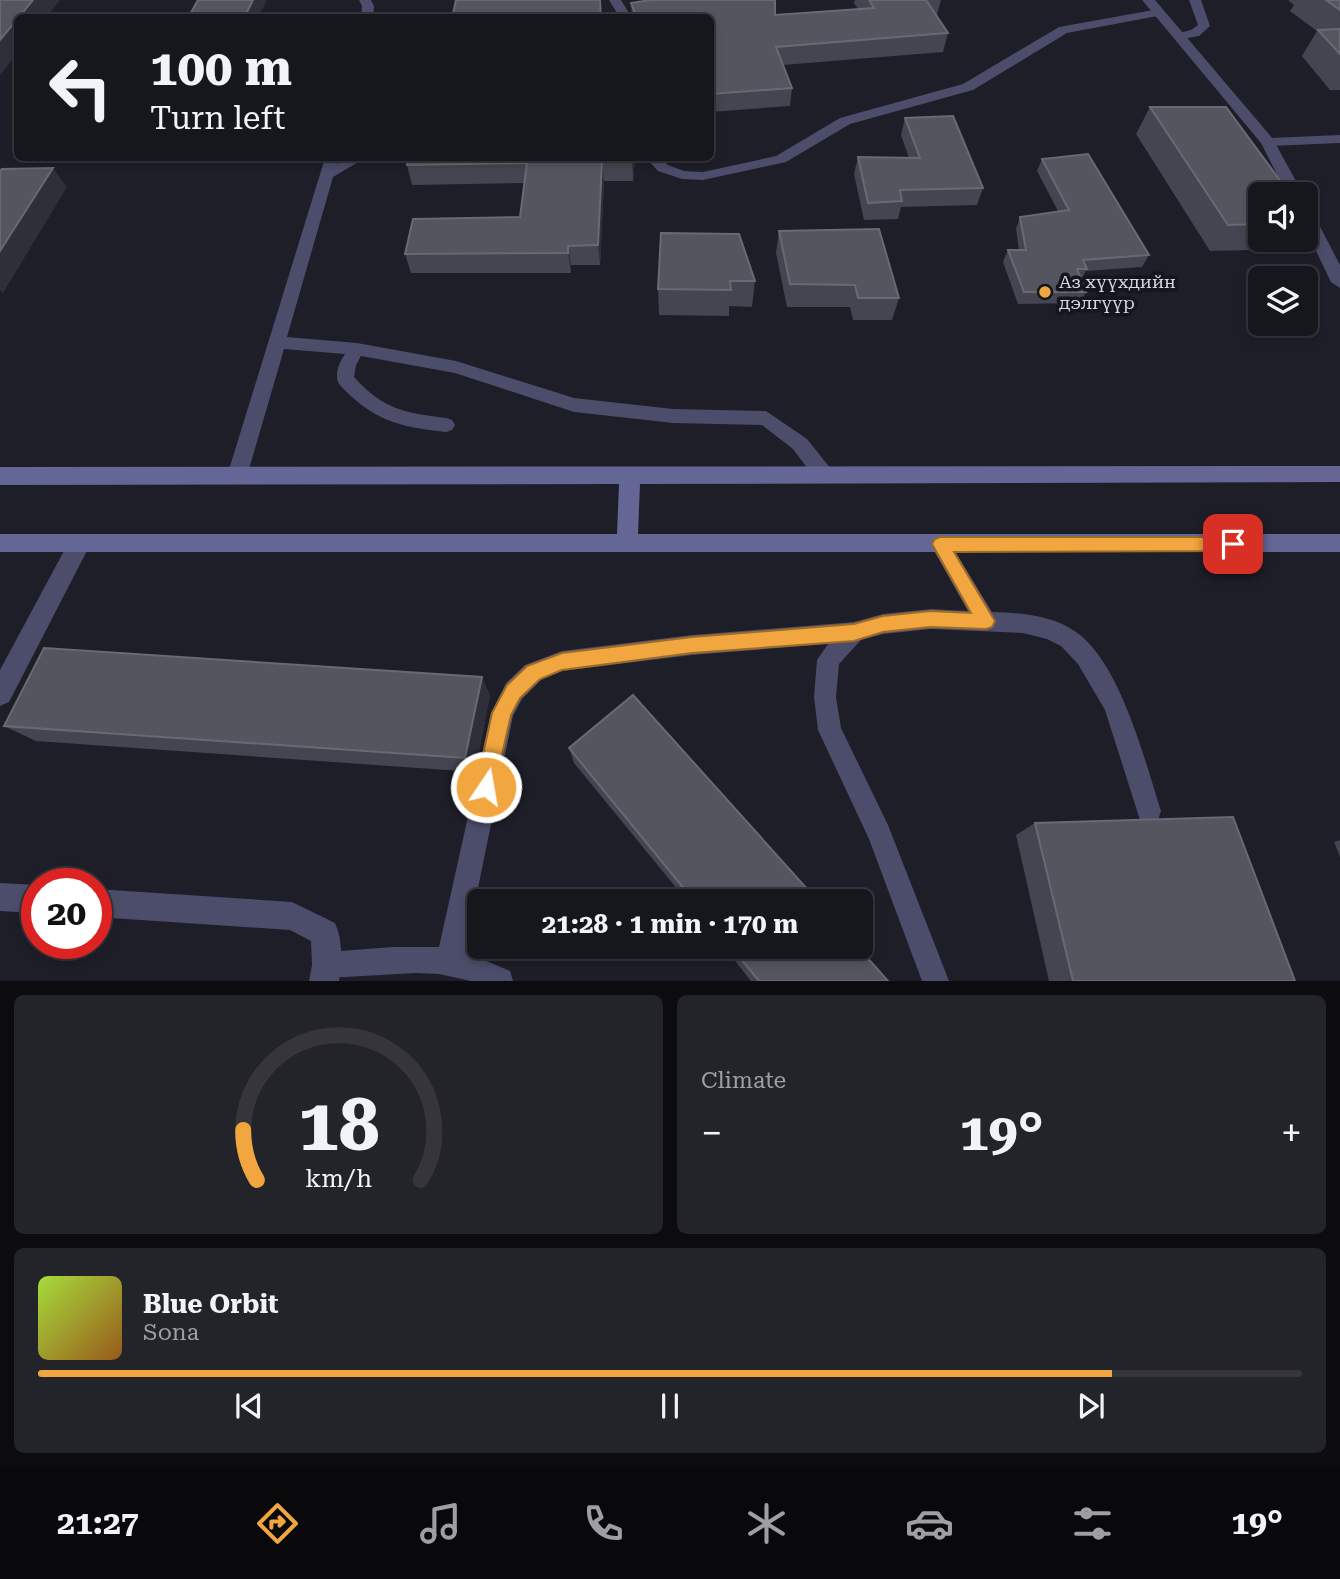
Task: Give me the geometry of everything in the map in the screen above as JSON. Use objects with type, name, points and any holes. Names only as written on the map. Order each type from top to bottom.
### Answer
[{"type":"main road","points":[[0,476],[1340,474]]},
{"type":"main road","points":[[628,544],[630,475]]},
{"type":"main road","points":[[0,543],[1340,543]]},
{"type":"street","points":[[1148,0],[1268,142],[1289,182]]},
{"type":"street","points":[[1318,239],[1340,282]]},
{"type":"street","points":[[0,694],[79,543]]},
{"type":"street","points":[[0,897],[21,898]]},
{"type":"street","points":[[112,904],[292,916],[325,933],[326,973]]},
{"type":"lane","points":[[1180,37],[1195,33],[1203,26],[1195,0]]},
{"type":"lane","points":[[656,161],[663,168],[682,175],[703,176],[781,159],[845,121],[968,87],[1063,30],[1159,13]]},
{"type":"lane","points":[[1268,142],[1340,139]]},
{"type":"lane","points":[[237,476],[331,161]]},
{"type":"lane","points":[[327,175],[353,161]]},
{"type":"lane","points":[[277,342],[357,349],[456,367],[574,405],[673,416],[766,418],[800,444],[824,475]]},
{"type":"lane","points":[[357,349],[347,364],[345,379],[364,402],[398,420],[446,425]]},
{"type":"lane","points":[[940,544],[986,621]]},
{"type":"lane","points":[[450,960],[502,713],[514,691],[533,673],[562,661],[624,652],[854,632],[883,624],[930,619],[1023,624],[1051,631],[1069,639],[1086,657],[1115,705],[1149,811]]},
{"type":"lane","points":[[854,632],[828,660],[825,696],[830,730],[879,834],[936,981]]},
{"type":"lane","points":[[326,973],[450,960],[485,970],[500,981]]},
{"type":"building","points":[[0,0],[33,0],[21,14],[14,14],[14,23],[0,40]]},
{"type":"building","points":[[198,0],[253,0],[246,14],[190,14]]},
{"type":"building","points":[[456,0],[600,0],[601,14],[453,14]]},
{"type":"building","points":[[650,0],[775,0],[775,15],[874,8],[869,0],[926,0],[948,33],[776,47],[792,88],[714,94],[714,14],[635,14],[631,3]]},
{"type":"building","points":[[1326,0],[1340,0],[1340,10]]},
{"type":"building","points":[[1340,29],[1340,54],[1318,30]]},
{"type":"building","points":[[1150,107],[1226,107],[1281,182],[1248,182],[1248,224],[1228,225]]},
{"type":"building","points":[[953,116],[983,188],[900,190],[902,201],[868,203],[858,157],[920,158],[905,118]]},
{"type":"building","points":[[1088,154],[1149,255],[1083,260],[1087,269],[1077,269],[1086,292],[1024,292],[1008,250],[1026,250],[1020,217],[1069,210],[1042,159]]},
{"type":"building","points":[[408,161],[602,161],[598,245],[568,246],[568,253],[405,254],[413,219],[520,217],[527,163],[407,165]]},
{"type":"building","points":[[53,168],[0,251],[0,171]]},
{"type":"building","points":[[879,229],[899,298],[858,298],[855,285],[790,284],[779,231]]},
{"type":"building","points":[[661,233],[739,234],[755,281],[730,281],[731,290],[658,289]]},
{"type":"building","points":[[44,648],[482,677],[465,758],[4,726]]},
{"type":"building","points":[[633,695],[807,889],[684,889],[569,748]]},
{"type":"building","points":[[1233,817],[1295,981],[1073,981],[1035,823]]},
{"type":"building","points":[[741,959],[869,959],[888,981],[759,981]]},
{"type":"place","name":"Аз хүүхдийн дэлгүүр","points":[[1045,292]]},
{"type":"route","points":[[486,787],[502,713],[514,691],[533,673],[562,661],[692,645],[854,632],[883,624],[930,619],[986,621],[940,544],[1233,544]]}]
